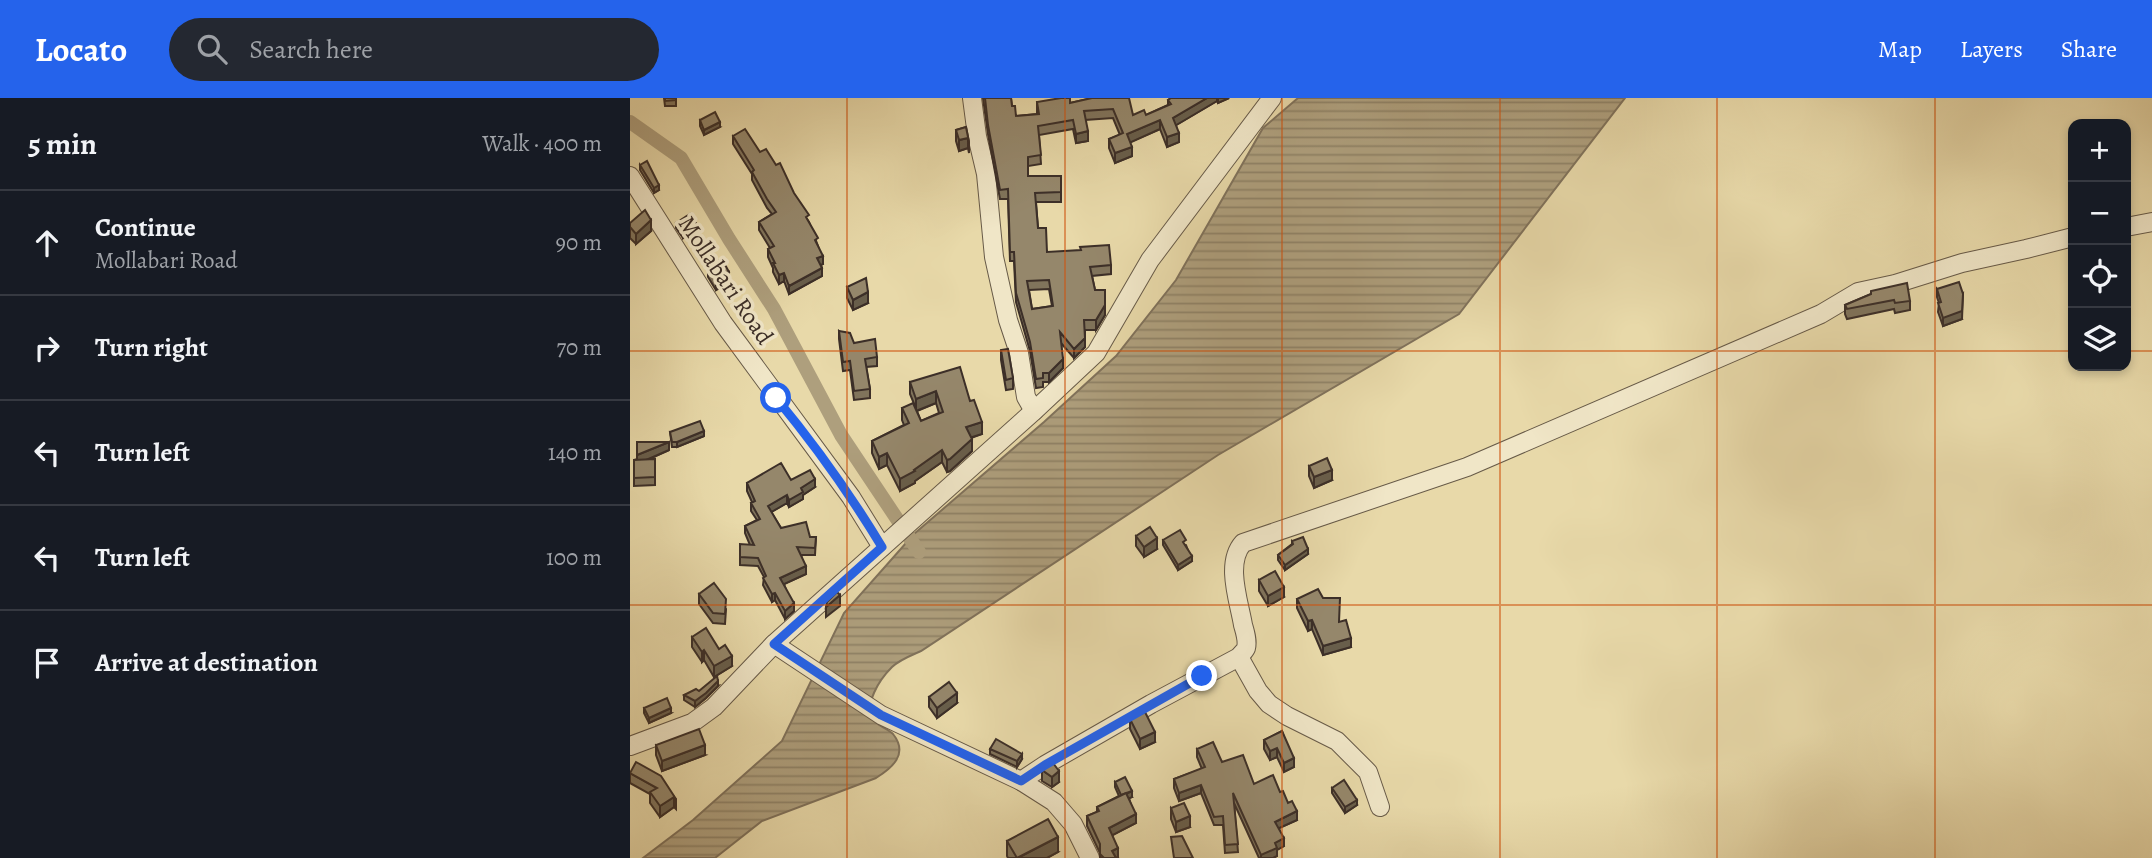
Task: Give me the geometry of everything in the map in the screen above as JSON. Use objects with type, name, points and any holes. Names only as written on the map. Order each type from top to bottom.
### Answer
[{"type":"street","points":[[972,98],[986,174],[994,257],[1008,320],[1019,353],[1026,397],[1034,411]]},
{"type":"street","points":[[630,746],[692,723],[704,715],[774,644],[1096,352],[1150,260],[1272,98]]},
{"type":"street","name":"Mollabari Road","points":[[630,176],[723,323],[851,497],[888,541]]},
{"type":"street","points":[[2131,225],[2152,222]]},
{"type":"street","points":[[1021,781],[1151,704],[1239,657],[1245,650],[1246,641],[1236,589],[1234,558],[1243,543],[1467,467],[1821,314],[1858,292],[1895,284],[1962,263],[2068,238]]},
{"type":"street","points":[[774,644],[881,715],[1021,781],[1054,802],[1073,824],[1090,858]]},
{"type":"street","points":[[1239,657],[1258,691],[1269,704],[1337,741],[1368,772],[1380,807]]},
{"type":"shaded area","points":[[1298,98],[1625,98],[1459,314],[1218,455],[921,651],[892,667],[874,692],[870,708],[875,721],[898,741],[899,754],[888,770],[876,778],[762,821],[715,858],[643,858],[693,820],[782,741],[844,613],[914,534],[1116,356],[1176,280],[1263,128]]},
{"type":"building","points":[[985,98],[1011,98],[1016,116],[1039,114],[1037,102],[1061,98],[1070,98],[1070,103],[1092,98],[1129,98],[1133,115],[1144,110],[1146,115],[1171,104],[1168,100],[1171,98],[1207,98],[1173,118],[1179,133],[1167,137],[1160,120],[1127,134],[1132,147],[1115,153],[1109,139],[1123,133],[1113,109],[1084,111],[1088,131],[1076,134],[1073,120],[1038,126],[1041,155],[1028,157],[1028,176],[1061,176],[1061,192],[1035,193],[1038,228],[1046,228],[1047,252],[1109,245],[1111,265],[1090,267],[1095,290],[1105,290],[1105,305],[1096,320],[1084,320],[1085,338],[1074,349],[1060,332],[1063,359],[1049,373],[1043,373],[1043,378],[1036,379],[1030,342],[1016,293],[1014,252],[1010,252],[1008,189],[1000,190]],"holes":[[[1049,280],[1053,306],[1032,309],[1027,281]]]},
{"type":"building","points":[[715,112],[720,122],[704,130],[700,120]]},
{"type":"building","points":[[966,127],[969,142],[968,138],[959,140],[956,130]]},
{"type":"building","points":[[745,129],[760,152],[766,149],[776,165],[780,163],[794,193],[809,215],[806,217],[818,238],[815,240],[823,256],[817,258],[822,268],[789,286],[784,273],[779,275],[773,263],[768,249],[774,246],[759,222],[776,212],[733,136]]},
{"type":"building","points":[[647,161],[659,185],[654,188],[640,165]]},
{"type":"building","points":[[645,210],[651,220],[636,234],[630,223]]},
{"type":"building","points":[[690,214],[696,224],[683,233],[676,223]]},
{"type":"building","points":[[722,259],[729,272],[716,279],[708,267]]},
{"type":"building","points":[[866,278],[868,292],[853,300],[847,287]]},
{"type":"building","points":[[1959,282],[1963,294],[1962,311],[1943,318],[1937,289]]},
{"type":"building","points":[[1907,283],[1910,301],[1895,303],[1894,300],[1847,309],[1845,305],[1871,294],[1871,291]]},
{"type":"building","points":[[839,331],[850,333],[854,343],[875,339],[877,357],[865,359],[870,389],[854,391],[850,361],[843,362]]},
{"type":"building","points":[[1008,349],[1013,378],[1006,380],[1001,350]]},
{"type":"building","points":[[960,367],[970,401],[974,400],[982,422],[966,427],[972,439],[950,459],[947,460],[942,450],[900,479],[887,453],[879,457],[872,441],[909,423],[902,408],[913,403],[921,421],[943,412],[936,391],[916,399],[910,382]]},
{"type":"building","points":[[700,421],[704,431],[672,442],[670,432]]},
{"type":"building","points":[[637,442],[669,442],[637,455]]},
{"type":"building","points":[[1327,458],[1332,470],[1314,477],[1309,466]]},
{"type":"building","points":[[655,459],[655,477],[634,478],[634,460]]},
{"type":"building","points":[[781,463],[791,480],[810,470],[815,479],[801,488],[803,492],[789,500],[787,495],[768,506],[781,528],[806,522],[810,537],[816,537],[815,548],[797,547],[806,566],[780,578],[794,603],[785,611],[763,578],[766,576],[758,558],[740,557],[740,544],[754,545],[745,526],[760,519],[751,503],[755,501],[747,483]]},
{"type":"building","points":[[1150,527],[1157,538],[1144,547],[1136,536]]},
{"type":"building","points":[[1180,530],[1186,540],[1183,542],[1192,556],[1178,565],[1163,540]]},
{"type":"building","points":[[1303,537],[1308,549],[1285,565],[1278,555],[1293,544],[1292,541]]},
{"type":"building","points":[[1275,571],[1284,587],[1268,596],[1259,580]]},
{"type":"building","points":[[714,583],[726,599],[725,614],[713,613],[699,594]]},
{"type":"building","points":[[1318,589],[1323,598],[1340,598],[1339,622],[1346,620],[1351,638],[1323,646],[1312,620],[1308,621],[1297,599]]},
{"type":"building","points":[[837,592],[840,595],[826,607],[827,602]]},
{"type":"building","points":[[706,628],[719,649],[725,645],[732,656],[714,666],[692,637]]},
{"type":"building","points":[[717,676],[718,681],[695,701],[684,695],[696,689],[699,691]]},
{"type":"building","points":[[949,682],[957,693],[937,708],[929,697]]},
{"type":"building","points":[[667,698],[671,708],[649,718],[644,708]]},
{"type":"building","points":[[1145,712],[1155,732],[1140,739],[1130,719]]},
{"type":"building","points":[[699,729],[705,745],[662,761],[656,745]]},
{"type":"building","points":[[1282,731],[1294,758],[1284,763],[1277,748],[1270,751],[1264,740]]},
{"type":"building","points":[[996,739],[1022,754],[1017,761],[990,749]]},
{"type":"building","points":[[1213,742],[1222,762],[1243,755],[1254,784],[1273,775],[1288,803],[1292,801],[1297,811],[1275,822],[1284,838],[1275,843],[1277,848],[1261,855],[1233,793],[1238,844],[1225,845],[1223,816],[1214,817],[1201,785],[1179,793],[1174,779],[1205,767],[1197,749]]},
{"type":"building","points":[[636,762],[661,776],[676,799],[674,797],[660,806],[650,792],[657,788],[630,773]]},
{"type":"building","points":[[1053,763],[1059,771],[1052,777],[1042,770]]},
{"type":"building","points":[[1125,777],[1132,791],[1121,795],[1115,782]]},
{"type":"building","points":[[1344,780],[1357,800],[1345,807],[1332,788]]},
{"type":"building","points":[[1126,793],[1136,814],[1109,828],[1118,848],[1112,851],[1116,858],[1104,858],[1100,854],[1100,844],[1087,816],[1099,811],[1097,807]]},
{"type":"building","points":[[1184,803],[1190,816],[1176,822],[1171,808]]},
{"type":"building","points":[[1048,819],[1058,837],[1017,858],[1007,841]]},
{"type":"building","points":[[1182,836],[1193,858],[1174,858],[1171,837]]},
{"type":"waterway","points":[[630,122],[681,158],[774,309],[841,435],[919,552]]},
{"type":"route","points":[[776,398],[851,497],[882,547],[774,644],[881,715],[1021,781],[1202,676]]}]
